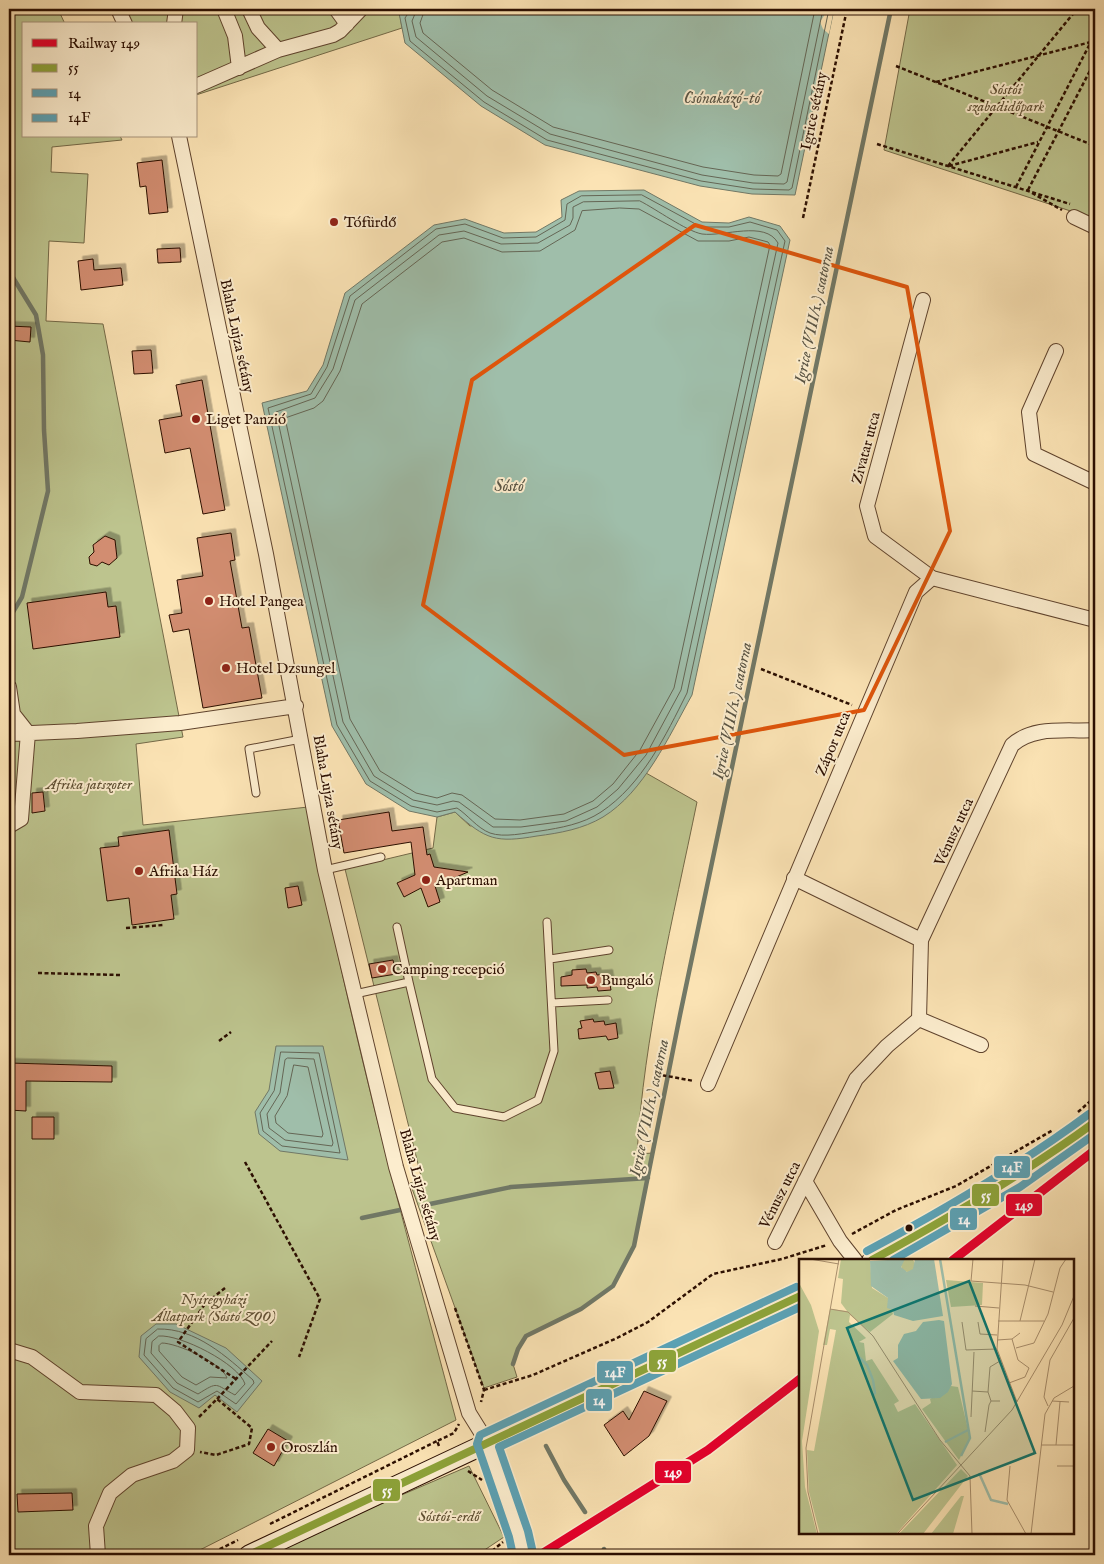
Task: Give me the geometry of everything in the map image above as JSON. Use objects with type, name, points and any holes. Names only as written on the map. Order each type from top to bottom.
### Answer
[{"type":"main road","points":[[874,1259],[972,1204],[1054,1153],[1095,1122]]},
{"type":"main road","points":[[246,1546],[488,1442],[799,1296]]},
{"type":"main road","points":[[488,1442],[519,1534],[524,1555]]},
{"type":"street","points":[[118,9],[124,22]]},
{"type":"street","points":[[174,22],[176,9]]},
{"type":"street","points":[[224,9],[235,36],[239,68]]},
{"type":"street","points":[[249,9],[258,28],[278,50]]},
{"type":"street","points":[[336,9],[347,24]]},
{"type":"street","points":[[198,85],[278,50],[332,35],[347,24],[362,9]]},
{"type":"street","points":[[235,36],[248,28],[258,28]]},
{"type":"street","name":"Blaha Lujza sétány","points":[[180,140],[296,706],[325,870],[399,1177],[470,1413],[488,1442]]},
{"type":"street","points":[[1076,212],[1095,227]]},
{"type":"street","name":"Zivatar utca","points":[[923,300],[867,506],[875,536],[932,578]]},
{"type":"street","points":[[1056,351],[1029,412],[1034,454],[1095,483]]},
{"type":"street","points":[[932,578],[1095,620]]},
{"type":"street","name":"Zápor utca","points":[[708,1084],[916,592],[932,578]]},
{"type":"street","points":[[9,687],[13,714],[28,733],[21,819],[9,826]]},
{"type":"street","points":[[9,734],[180,723],[296,706]]},
{"type":"street","name":"Vénusz utca","points":[[774,1242],[856,1079],[888,1046],[919,1019],[921,940],[1012,745],[1022,736],[1042,731],[1095,730]]},
{"type":"street","points":[[794,878],[921,940]]},
{"type":"street","points":[[919,1019],[981,1045]]},
{"type":"street","points":[[806,1181],[840,1241],[854,1259]]},
{"type":"street","points":[[9,1350],[32,1356],[80,1392],[156,1395],[175,1411],[188,1428],[187,1450],[173,1461],[132,1475],[110,1492],[96,1526],[98,1555]]},
{"type":"lane","points":[[256,793],[249,749],[302,739]]},
{"type":"lane","points":[[325,870],[381,858]]},
{"type":"lane","points":[[397,927],[432,1079],[455,1108],[504,1117],[538,1100],[554,1051],[547,922]]},
{"type":"lane","points":[[550,959],[610,950]]},
{"type":"lane","points":[[355,994],[409,982]]},
{"type":"lane","points":[[552,1004],[608,1000]]},
{"type":"path","name":"Igrice sétány","points":[[803,218],[847,9]]},
{"type":"path","points":[[948,166],[1077,9]]},
{"type":"path","points":[[1016,187],[1095,34]]},
{"type":"path","points":[[935,82],[1091,42]]},
{"type":"path","points":[[1028,191],[1095,61]]},
{"type":"path","points":[[896,66],[1095,146]]},
{"type":"path","points":[[948,166],[1039,142]]},
{"type":"path","points":[[877,144],[1028,191],[1076,212]]},
{"type":"path","points":[[1028,191],[1076,212]]},
{"type":"path","points":[[761,669],[865,710]]},
{"type":"path","points":[[126,928],[163,924]]},
{"type":"path","points":[[38,973],[120,975]]},
{"type":"path","points":[[219,1041],[231,1032]]},
{"type":"path","points":[[656,1074],[681,1078]]},
{"type":"path","points":[[1075,1114],[1095,1097]]},
{"type":"path","points":[[484,1390],[533,1375],[617,1338],[648,1322],[713,1274],[782,1259],[840,1241],[896,1210],[956,1186],[1061,1125]]},
{"type":"path","points":[[245,1162],[320,1298],[299,1357]]},
{"type":"path","points":[[225,1288],[205,1304],[178,1342],[236,1379]]},
{"type":"path","points":[[188,1428],[272,1341]]},
{"type":"path","points":[[187,1450],[216,1455],[249,1444],[252,1428],[216,1399]]},
{"type":"path","points":[[270,1524],[437,1441]]},
{"type":"path","points":[[208,1555],[246,1546]]},
{"type":"highlighted area","points":[[695,225],[907,287],[950,531],[864,710],[624,755],[423,605],[472,380]]},
{"type":"green space","name":"Nyíregyházi Állatpark (Sóstó ZOO)","points":[[9,9],[58,9],[64,22],[22,22],[22,138],[121,138],[122,140],[52,147],[51,172],[88,174],[84,243],[49,241],[46,321],[103,324],[183,737],[136,744],[143,825],[308,807],[357,1038],[395,1191],[456,1420],[190,1555],[9,1555]]},
{"type":"green space","points":[[120,9],[399,9],[402,28],[198,94],[198,22],[127,22]]},
{"type":"green space","name":"Sóstói szabadidőpark","points":[[910,9],[1095,9],[1095,219],[884,150]]},
{"type":"green space","points":[[646,773],[697,802],[669,933],[646,1065],[637,1154],[653,1153],[634,1246],[613,1286],[581,1309],[526,1336],[518,1349],[513,1364],[517,1377],[484,1388],[410,1183],[422,1180],[345,869],[433,848],[437,817],[455,812],[470,826],[626,797]]},
{"type":"green space","name":"Sóstói-erdő","points":[[469,1466],[504,1537],[477,1555],[262,1555]]},
{"type":"water","name":"Csónakázó-tó","points":[[415,9],[834,9],[795,195],[752,194],[700,186],[545,145],[481,106],[405,43],[399,13]]},
{"type":"water","name":"Sóstó","points":[[644,190],[702,222],[729,223],[749,217],[780,226],[790,240],[692,695],[665,745],[643,778],[618,806],[603,817],[571,830],[523,838],[501,839],[492,837],[475,829],[455,812],[437,817],[409,811],[366,784],[332,726],[262,403],[307,391],[323,365],[345,293],[434,225],[465,219],[504,233],[536,232],[562,217],[561,200],[579,191]]},
{"type":"water","points":[[276,1046],[323,1046],[348,1160],[280,1151],[259,1134],[255,1112],[269,1090]]},
{"type":"water","points":[[156,1324],[176,1324],[226,1348],[262,1381],[237,1412],[215,1395],[199,1408],[170,1392],[139,1357],[141,1336]]},
{"type":"pier","points":[[834,9],[829,34],[823,29],[820,22],[827,11]]},
{"type":"building","points":[[162,160],[168,212],[149,214],[146,186],[140,187],[137,163]]},
{"type":"building","points":[[180,248],[181,262],[158,263],[157,249]]},
{"type":"building","points":[[93,259],[94,270],[121,268],[123,285],[81,290],[78,261]]},
{"type":"building","points":[[9,326],[31,327],[30,342],[9,340]]},
{"type":"building","points":[[151,350],[153,373],[134,374],[132,351]]},
{"type":"building","name":"Liget Panzió","points":[[202,380],[225,510],[203,514],[190,448],[165,453],[159,420],[182,416],[176,385]]},
{"type":"building","points":[[231,533],[235,560],[230,561],[242,628],[249,627],[262,698],[203,708],[189,629],[173,632],[169,615],[182,613],[177,580],[203,576],[197,538]]},
{"type":"building","points":[[105,536],[115,540],[117,558],[109,565],[102,562],[97,566],[90,564],[89,557],[94,552],[93,545]]},
{"type":"building","points":[[106,592],[108,607],[116,606],[120,637],[33,649],[27,603]]},
{"type":"building","points":[[43,792],[45,811],[32,813],[32,793]]},
{"type":"building","points":[[389,812],[392,831],[423,827],[427,855],[430,854],[434,867],[468,872],[435,886],[440,902],[428,907],[421,888],[404,897],[397,883],[415,875],[411,842],[344,853],[338,820]]},
{"type":"building","name":"Afrika Ház","points":[[169,830],[177,894],[171,895],[174,919],[132,925],[129,898],[107,901],[100,848],[119,846],[118,837]]},
{"type":"building","points":[[298,886],[302,905],[288,908],[285,888]]},
{"type":"building","name":"Camping recepció","points":[[393,960],[396,974],[372,978],[369,964]]},
{"type":"building","name":"Bungaló","points":[[586,969],[587,973],[596,972],[597,975],[608,974],[611,990],[598,991],[597,987],[587,988],[587,985],[561,986],[561,977],[572,975],[572,970]]},
{"type":"building","name":"Bungaló","points":[[593,1019],[594,1022],[604,1021],[605,1025],[616,1023],[618,1038],[608,1040],[606,1036],[579,1039],[578,1029],[582,1028],[580,1021]]},
{"type":"building","points":[[9,1063],[112,1066],[112,1082],[26,1081],[26,1111],[9,1110]]},
{"type":"building","points":[[610,1071],[614,1088],[599,1089],[595,1073]]},
{"type":"building","points":[[32,1117],[54,1117],[54,1139],[32,1139]]},
{"type":"building","points":[[644,1391],[667,1401],[649,1436],[624,1456],[604,1425],[623,1411],[629,1420]]},
{"type":"building","name":"Oroszlán","points":[[268,1429],[288,1441],[274,1466],[253,1453]]},
{"type":"building","points":[[72,1493],[73,1510],[18,1512],[17,1494]]},
{"type":"waterway","name":"Igrice (VIII/1.) csatorna","points":[[513,1364],[518,1349],[526,1336],[581,1309],[613,1286],[634,1246],[680,1015],[891,9]]},
{"type":"waterway","points":[[9,271],[36,315],[43,355],[44,430],[48,491],[22,597],[9,615]]},
{"type":"waterway","points":[[430,1204],[511,1187],[648,1178]]},
{"type":"waterway","points":[[362,1218],[400,1210]]},
{"type":"waterway","name":"Igrice (VIII/1.) csatorna","points":[[546,1446],[564,1480],[585,1512]]},
{"type":"waterway","name":"Igrice (VIII/1.) csatorna","points":[[604,1549],[607,1555]]},
{"type":"rail line","name":"149","points":[[954,1259],[1095,1150]]},
{"type":"rail line","name":"149","points":[[540,1555],[708,1450],[799,1380]]},
{"type":"transit line","name":"14F","points":[[867,1251],[981,1187],[1036,1152],[1089,1114]]},
{"type":"transit line","name":"55","points":[[874,1259],[986,1195],[1041,1160],[1095,1122]]},
{"type":"transit line","name":"14","points":[[895,1259],[1020,1187],[1095,1134]]},
{"type":"transit line","name":"14F","points":[[513,1555],[509,1537],[477,1444],[480,1435],[796,1287]]},
{"type":"transit line","name":"55","points":[[249,1555],[799,1296]]},
{"type":"transit line","name":"14","points":[[533,1553],[528,1531],[499,1447],[799,1307]]},
{"type":"place","name":"Tófürdő","points":[[334,222]]},
{"type":"place","name":"Liget Panzió","points":[[196,419]]},
{"type":"place","name":"Hotel Pangea","points":[[209,601]]},
{"type":"place","name":"Hotel Dzsungel","points":[[226,668]]},
{"type":"place","name":"Afrika Ház","points":[[139,871]]},
{"type":"place","name":"Apartman","points":[[426,880]]},
{"type":"place","name":"Camping recepció","points":[[382,969]]},
{"type":"place","name":"Bungaló","points":[[591,980]]},
{"type":"place","name":"Oroszlán","points":[[271,1447]]},
{"type":"park label","name":"Afrika jatszoter","points":[[89,784]]}]
